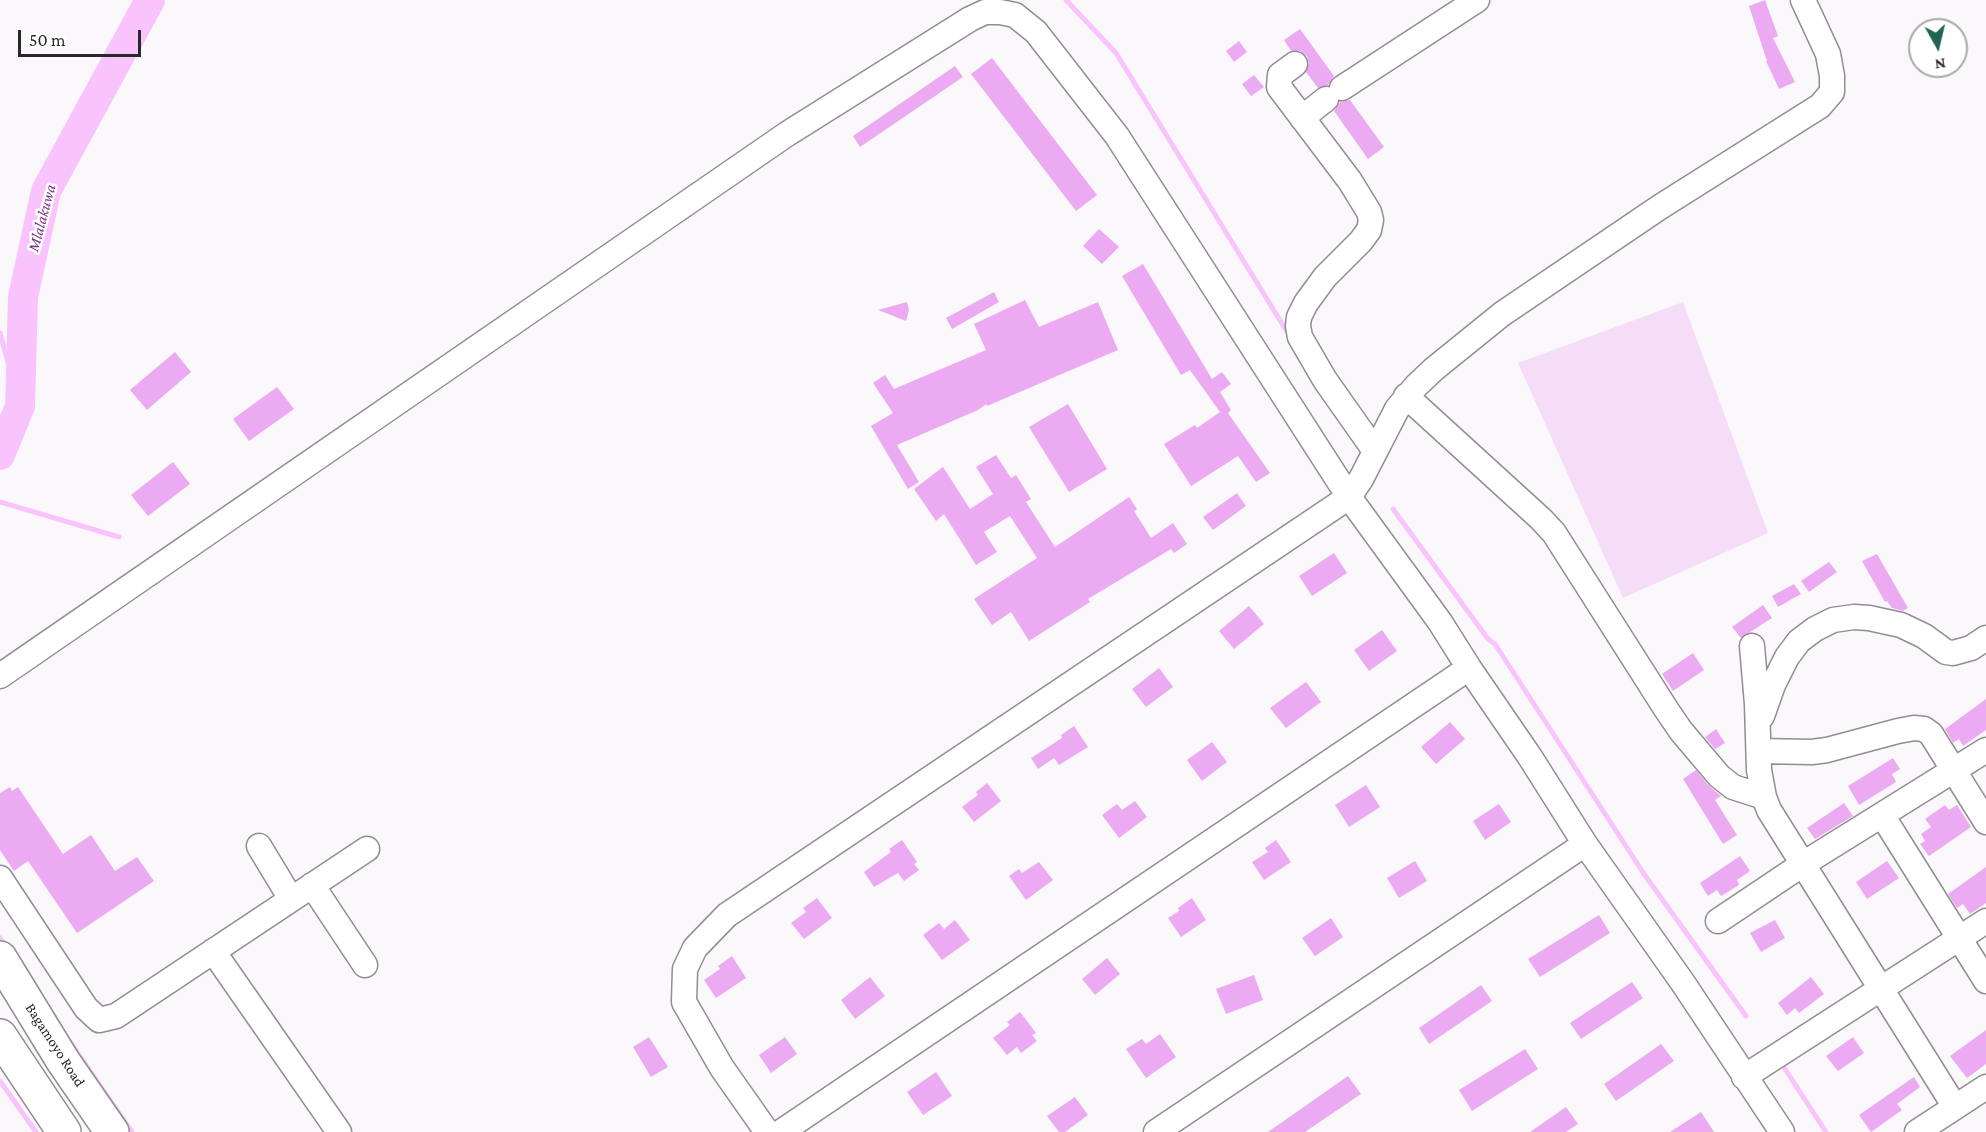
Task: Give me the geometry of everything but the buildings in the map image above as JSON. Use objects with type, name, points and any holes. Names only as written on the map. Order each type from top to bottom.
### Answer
[{"type":"highway","name":"Bagamoyo Road","points":[[0,958],[63,1061],[112,1132]]},
{"type":"highway","points":[[0,1036],[64,1132]]},
{"type":"lane","points":[[1302,118],[1334,94],[1477,0]]},
{"type":"lane","points":[[767,1132],[722,1068],[684,1002],[685,969],[695,948],[727,915],[1349,497],[1361,479],[1397,409],[1406,396],[1434,369],[1502,314],[1660,207],[1820,106],[1832,92],[1832,76],[1828,54],[1803,0]]},
{"type":"lane","points":[[0,676],[788,134],[955,27],[986,12],[1015,15],[1036,32],[1117,136],[1349,497],[1440,622],[1585,843],[1683,983],[1782,1132]]},
{"type":"lane","points":[[1295,64],[1280,75],[1279,87],[1350,181],[1369,212],[1371,220],[1369,230],[1361,241],[1325,277],[1306,303],[1299,317],[1300,337],[1320,371],[1375,451]]},
{"type":"lane","points":[[1406,396],[1554,533],[1666,709],[1725,783],[1764,797]]},
{"type":"lane","points":[[1758,740],[1773,685],[1787,657],[1799,641],[1815,629],[1833,620],[1854,617],[1869,618],[1901,625],[1924,636],[1946,652],[1953,653],[1971,648],[1986,638]]},
{"type":"lane","points":[[1752,646],[1759,770],[1764,797],[1777,824],[1955,1107]]},
{"type":"lane","points":[[782,1132],[1469,668]]},
{"type":"lane","points":[[1758,740],[1812,752],[1898,731],[1924,729],[1931,734],[1986,822]]},
{"type":"lane","points":[[1718,921],[1803,864],[1986,750]]},
{"type":"lane","points":[[1882,816],[1986,981]]},
{"type":"lane","points":[[1156,1132],[1585,843]]},
{"type":"lane","points":[[259,846],[291,899]]},
{"type":"lane","points":[[0,878],[86,1008],[99,1020],[116,1016],[367,849]]},
{"type":"lane","points":[[312,885],[364,965]]},
{"type":"lane","points":[[1744,1077],[1986,921]]},
{"type":"lane","points":[[213,951],[339,1132]]},
{"type":"lane","points":[[1917,1132],[1986,1087]]},
{"type":"shaded area","points":[[1683,302],[1768,533],[1623,598],[1518,363]]},
{"type":"waterway","name":"Mlalakuwa","points":[[0,455],[20,406],[23,297],[46,191],[150,0]]},
{"type":"waterway","points":[[1066,0],[1116,53],[1289,335]]},
{"type":"waterway","points":[[0,333],[20,406]]},
{"type":"waterway","points":[[0,502],[119,537]]},
{"type":"waterway","points":[[1393,509],[1488,639],[1495,644],[1644,874],[1746,1016]]},
{"type":"waterway","points":[[0,938],[6,947]]},
{"type":"waterway","points":[[70,1042],[132,1132]]},
{"type":"waterway","points":[[1785,1069],[1826,1132]]},
{"type":"waterway","points":[[0,1081],[36,1132]]}]
